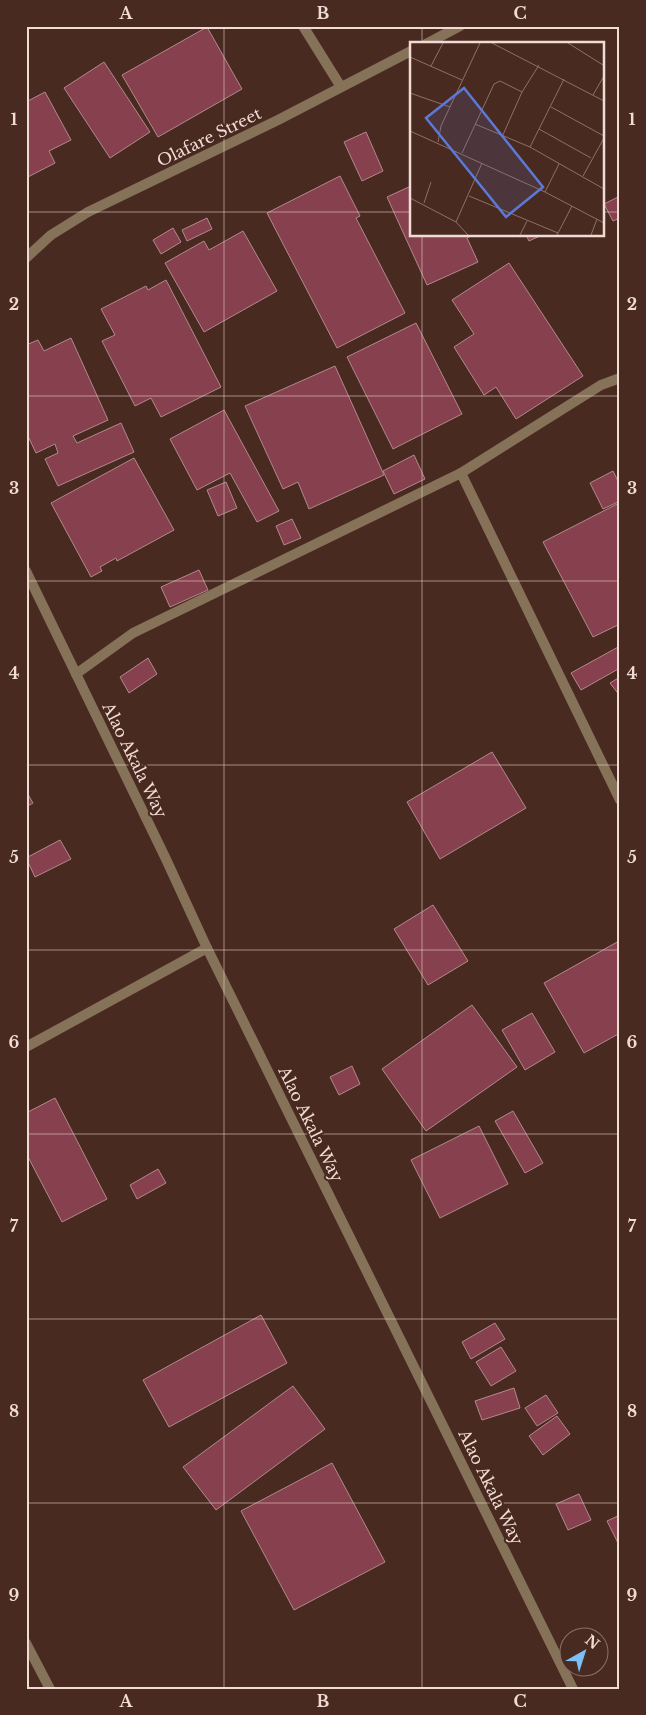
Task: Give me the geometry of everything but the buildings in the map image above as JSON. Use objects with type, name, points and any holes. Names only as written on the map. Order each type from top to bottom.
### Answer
[{"type":"street","points":[[303,26],[341,87]]},
{"type":"street","points":[[430,42],[460,26]]},
{"type":"street","name":"Olafare Street","points":[[26,258],[51,235],[88,212],[278,120],[410,52]]},
{"type":"street","points":[[76,674],[133,633],[461,473],[601,384],[620,378]]},
{"type":"street","points":[[461,473],[620,800]]},
{"type":"street","name":"Alao Akala Way","points":[[26,571],[208,948],[573,1689]]},
{"type":"street","points":[[26,1047],[208,948]]},
{"type":"street","points":[[26,1642],[50,1689]]}]
